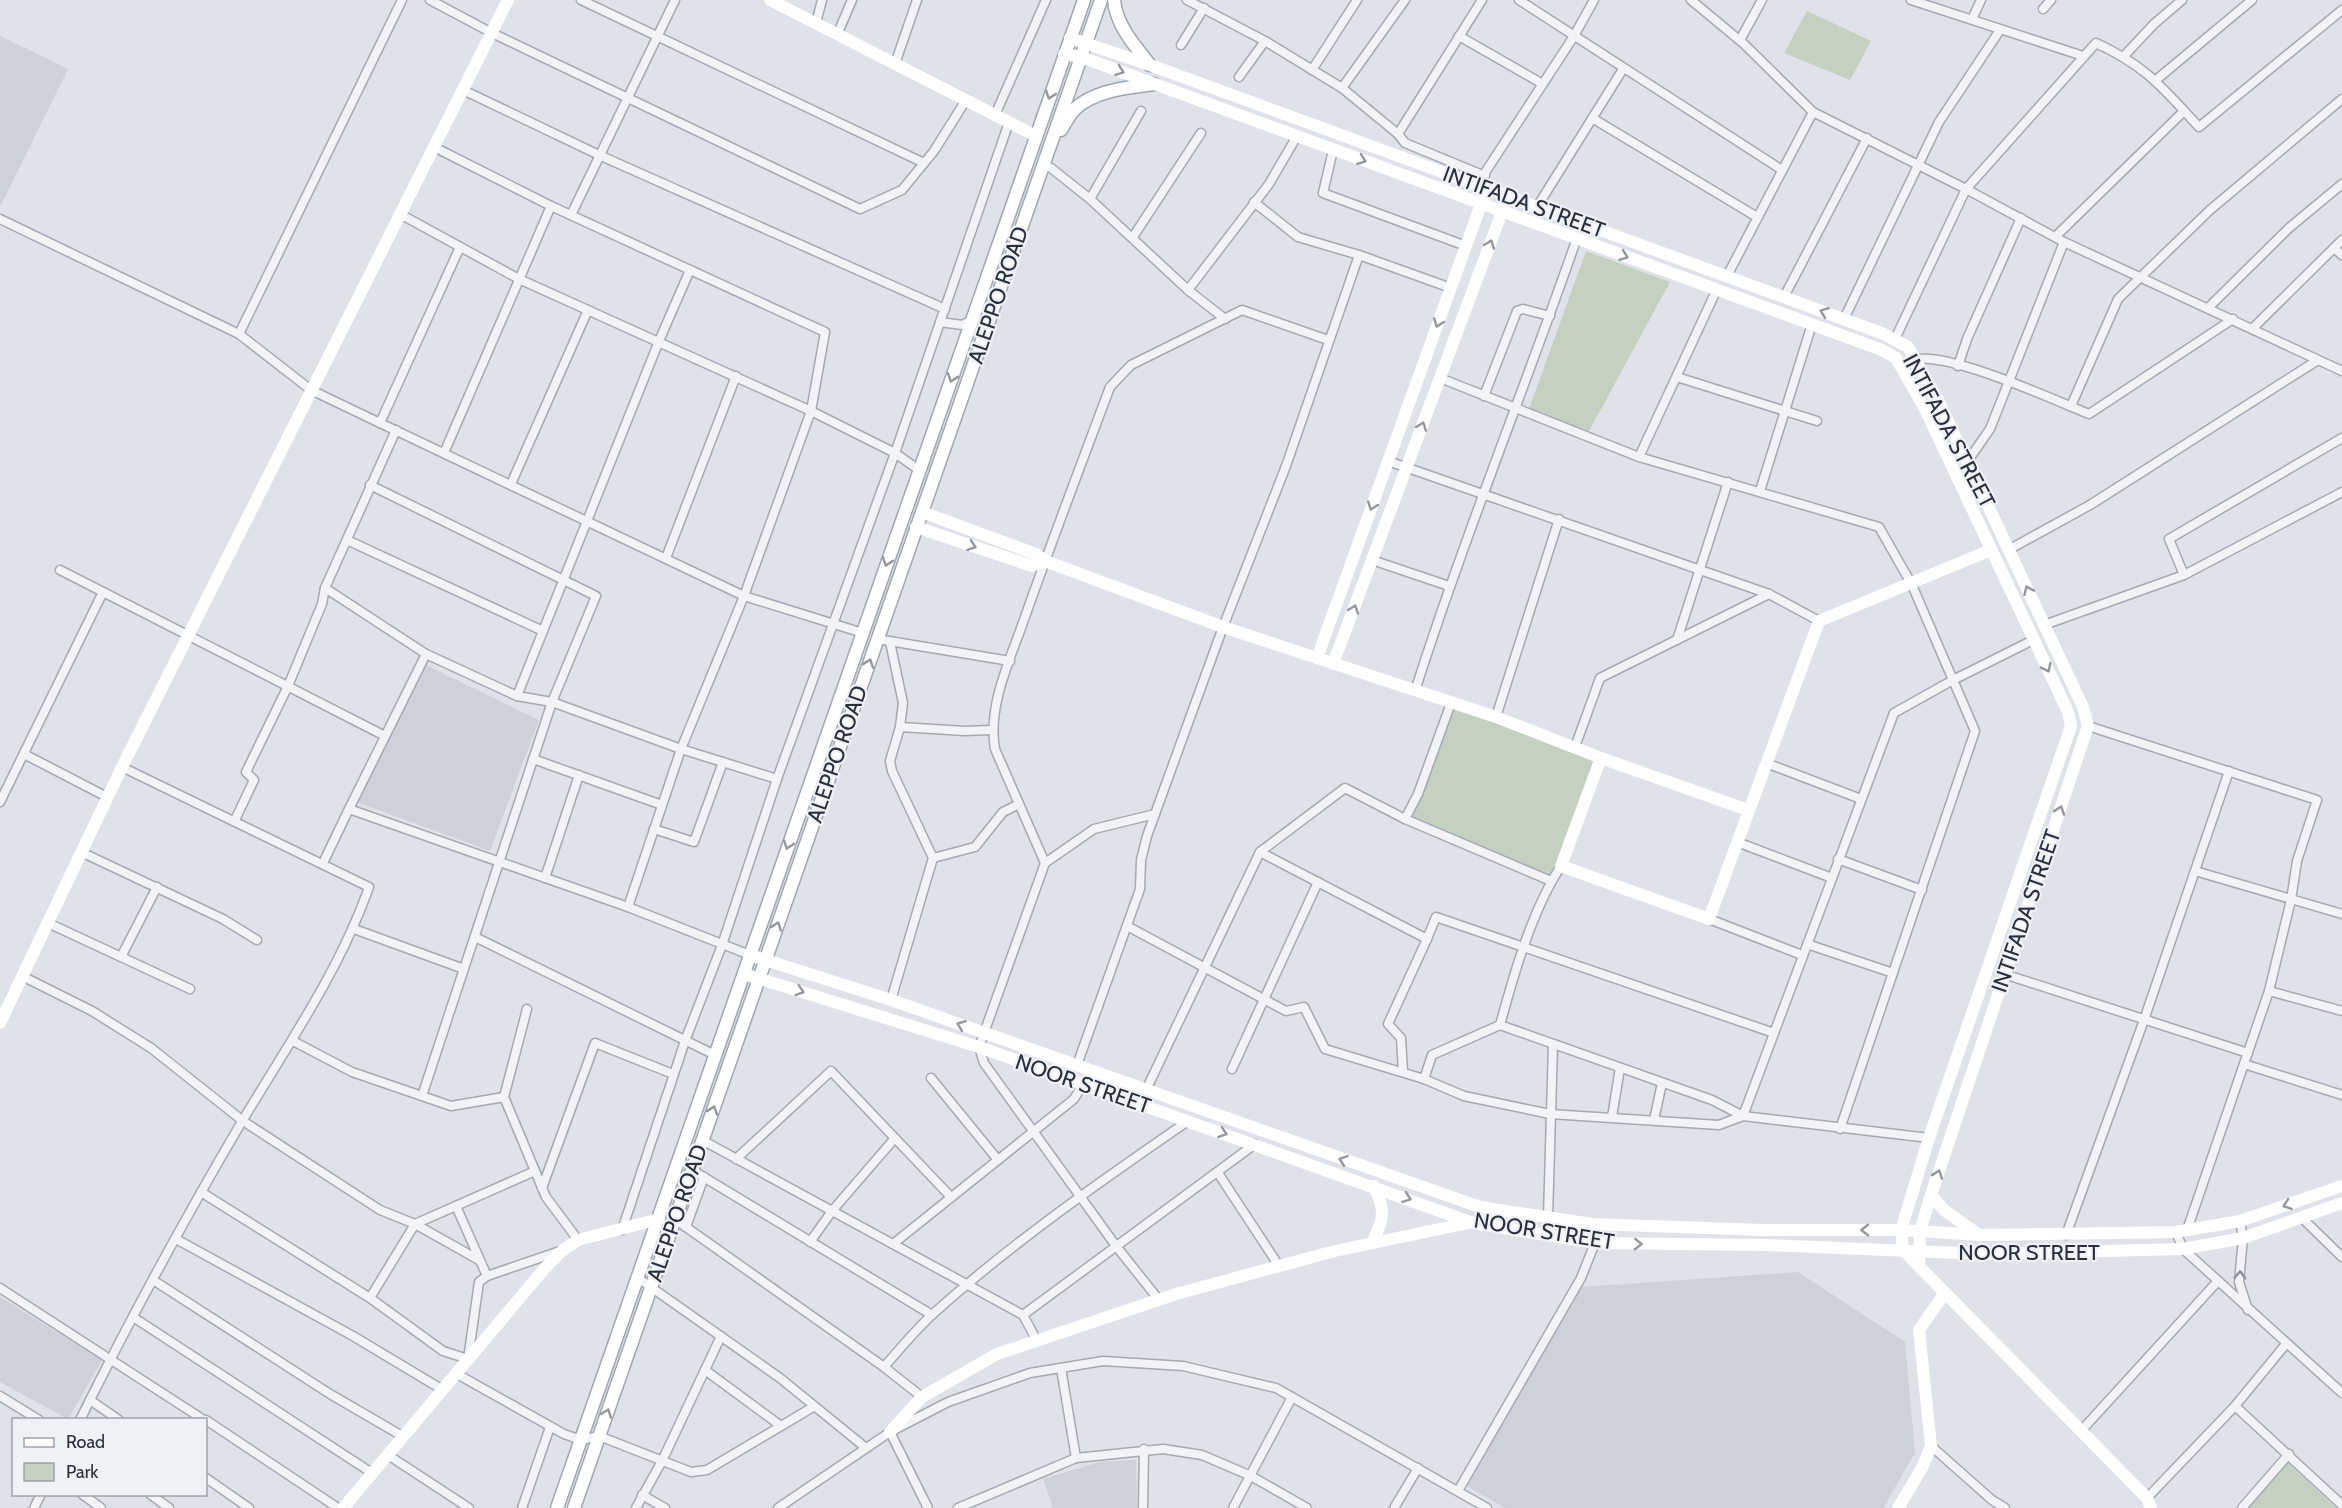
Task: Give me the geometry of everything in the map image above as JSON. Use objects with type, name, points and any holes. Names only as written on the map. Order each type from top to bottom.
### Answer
[{"type":"main road","points":[[0,1021],[107,797],[508,0]]},
{"type":"main road","points":[[770,0],[1036,136]]},
{"type":"main road","name":"ALEPPO ROAD","points":[[557,1508],[1084,0]]},
{"type":"main road","name":"ALEPPO ROAD","points":[[574,1508],[652,1286],[681,1223],[692,1170],[702,1140],[759,978],[884,641],[916,527],[1101,0]]},
{"type":"main road","points":[[1114,0],[1114,10],[1130,40],[1150,65]]},
{"type":"main road","name":"INTIFADA STREET","points":[[1070,38],[1483,183],[1537,207],[1889,336],[1908,347],[2010,549],[2043,625],[2083,707],[2088,726],[1931,1195],[1920,1231],[1919,1267]]},
{"type":"main road","name":"INTIFADA STREET","points":[[1064,54],[1081,57],[1878,348],[1896,358],[1903,367],[2068,712],[2071,726],[1929,1138],[1901,1230],[1903,1250]]},
{"type":"main road","points":[[1052,143],[1076,109],[1113,91],[1154,84]]},
{"type":"main road","points":[[1317,658],[1466,246],[1481,203],[1483,183]]},
{"type":"main road","points":[[1333,664],[1508,196]]},
{"type":"main road","points":[[922,512],[1036,554],[1045,561],[1223,627],[1496,717],[1601,759],[1748,810]]},
{"type":"main road","points":[[916,527],[1032,566],[1045,561]]},
{"type":"main road","points":[[1601,759],[1561,866],[1709,919],[1819,621],[1912,585],[1990,550]]},
{"type":"main road","name":"NOOR STREET","points":[[750,955],[891,1000],[1480,1207],[1507,1214],[1592,1224],[1729,1229],[1901,1230],[1980,1235],[2182,1231],[2240,1221],[2342,1186]]},
{"type":"main road","name":"NOOR STREET","points":[[744,974],[979,1047],[1473,1222],[1595,1243],[1765,1245],[1983,1254],[2183,1250],[2243,1238],[2342,1203]]},
{"type":"main road","points":[[1372,1243],[1382,1222],[1383,1207],[1374,1186]]},
{"type":"main road","points":[[1931,1195],[1944,1210],[1980,1235]]},
{"type":"main road","points":[[890,1432],[922,1397],[997,1354],[1159,1300],[1279,1266],[1372,1243],[1473,1222],[1480,1207]]},
{"type":"main road","points":[[1504,1229],[1507,1214]]},
{"type":"main road","points":[[344,1508],[468,1359],[563,1250],[578,1240],[659,1219]]},
{"type":"main road","points":[[1903,1250],[2149,1503]]},
{"type":"main road","points":[[1898,1508],[1927,1458],[1931,1446],[1919,1330],[1944,1294]]},
{"type":"street","points":[[239,334],[402,0]]},
{"type":"street","points":[[430,0],[492,33],[860,208],[902,190],[924,163],[966,100]]},
{"type":"street","points":[[581,0],[924,163]]},
{"type":"street","points":[[571,215],[598,154],[659,37],[675,0]]},
{"type":"street","points":[[816,24],[822,0]]},
{"type":"street","points":[[837,34],[852,0]]},
{"type":"street","points":[[895,64],[917,0]]},
{"type":"street","points":[[995,115],[1046,0]]},
{"type":"street","points":[[1189,0],[1232,26],[1265,41],[1342,88],[1406,143],[1483,183],[1541,83],[1574,36],[1594,0]]},
{"type":"street","points":[[1312,70],[1357,0]]},
{"type":"street","points":[[1342,88],[1405,0]]},
{"type":"street","points":[[1398,134],[1482,0]]},
{"type":"street","points":[[1519,0],[1782,170]]},
{"type":"street","points":[[1691,0],[1740,40],[1813,112],[1966,189],[2064,242],[2318,360],[2340,368]]},
{"type":"street","points":[[1740,40],[1762,0]]},
{"type":"street","points":[[1911,0],[2083,56]]},
{"type":"street","points":[[1972,19],[1981,0]]},
{"type":"street","points":[[2043,9],[2051,0]]},
{"type":"street","points":[[2124,56],[2154,24],[2182,0]]},
{"type":"street","points":[[2156,80],[2252,0]]},
{"type":"street","points":[[1182,45],[1204,8]]},
{"type":"street","points":[[1878,348],[1889,336],[1966,189],[2096,43],[2124,56],[2156,80],[2199,127],[2342,10]]},
{"type":"street","points":[[1844,319],[1938,122],[2000,30]]},
{"type":"street","points":[[1459,36],[1541,83]]},
{"type":"street","points":[[1239,78],[1265,41]]},
{"type":"street","points":[[1537,207],[1623,69]]},
{"type":"street","points":[[463,90],[598,154],[945,309]]},
{"type":"street","points":[[2071,406],[2118,299],[2139,276],[2211,210],[2342,99]]},
{"type":"street","points":[[1090,199],[1141,111]]},
{"type":"street","points":[[2055,237],[2184,111]]},
{"type":"street","points":[[1727,276],[1813,112]]},
{"type":"street","points":[[1592,118],[1757,217]]},
{"type":"street","points":[[622,1230],[685,1041],[722,945],[777,779],[895,453],[1009,122]]},
{"type":"street","points":[[1133,237],[1201,133]]},
{"type":"street","points":[[1188,290],[1269,184],[1297,136]]},
{"type":"street","points":[[1784,297],[1867,138]]},
{"type":"street","points":[[434,147],[550,206],[825,332],[811,411],[744,596],[681,749],[627,906]]},
{"type":"street","points":[[1333,150],[1323,194],[1466,246]]},
{"type":"street","points":[[1043,165],[1090,199],[1188,290],[1225,319]]},
{"type":"street","points":[[2208,308],[2289,228],[2342,184]]},
{"type":"street","points":[[1254,202],[1298,237],[1359,255],[1451,288]]},
{"type":"street","points":[[444,453],[550,206]]},
{"type":"street","points":[[400,214],[519,279],[811,411],[895,453],[919,470]]},
{"type":"street","points":[[1958,366],[1966,339],[2021,218]]},
{"type":"street","points":[[0,219],[239,334],[311,390],[744,596],[863,633]]},
{"type":"street","points":[[1415,691],[1482,492],[1517,408],[1577,238]]},
{"type":"street","points":[[2253,328],[2342,240]]},
{"type":"street","points":[[1967,462],[1990,429],[2064,242]]},
{"type":"street","points":[[380,423],[460,247]]},
{"type":"street","points":[[2334,248],[2342,255]]},
{"type":"street","points":[[1077,1065],[1140,889],[1141,860],[1155,814],[1223,627],[1286,466],[1359,255]]},
{"type":"street","points":[[517,696],[586,520],[690,270]]},
{"type":"street","points":[[1638,457],[1717,290]]},
{"type":"street","points":[[1484,396],[1517,311],[1523,309],[1550,316]]},
{"type":"street","points":[[511,484],[588,310]]},
{"type":"street","points":[[1045,863],[995,749],[992,730],[1010,661],[1110,387],[1131,365],[1242,310],[1328,340]]},
{"type":"street","points":[[1903,367],[1916,360],[1958,366],[2009,380],[2089,414],[2233,319]]},
{"type":"street","points":[[940,322],[962,326],[972,320]]},
{"type":"street","points":[[1760,491],[1812,324]]},
{"type":"street","points":[[2010,549],[2090,504],[2318,360]]},
{"type":"street","points":[[666,558],[736,376]]},
{"type":"street","points":[[1677,377],[1817,421]]},
{"type":"street","points":[[1440,378],[1638,457],[1879,527],[1912,585],[1975,731],[1840,1129]]},
{"type":"street","points":[[235,820],[254,780],[246,772],[288,686],[322,604],[325,588],[396,430]]},
{"type":"street","points":[[2184,574],[2169,539],[2342,438]]},
{"type":"street","points":[[1388,461],[1769,594],[1819,621]]},
{"type":"street","points":[[1677,640],[1728,482]]},
{"type":"street","points":[[370,485],[596,596],[552,702],[422,1096]]},
{"type":"street","points":[[2043,625],[2184,574],[2342,492]]},
{"type":"street","points":[[1496,717],[1559,519]]},
{"type":"street","points":[[347,540],[543,631]]},
{"type":"street","points":[[1372,560],[1449,586]]},
{"type":"street","points":[[60,570],[385,736]]},
{"type":"street","points":[[325,588],[426,654],[517,696],[552,702],[681,749],[777,779]]},
{"type":"street","points":[[0,802],[103,592]]},
{"type":"street","points":[[1575,747],[1600,678],[1769,594]]},
{"type":"street","points":[[1128,926],[1286,1011],[1304,1007],[1325,1049],[1424,1079],[1464,1096],[1550,1114],[1719,1125],[1743,1116],[1894,713],[2033,640]]},
{"type":"street","points":[[891,1000],[933,858],[892,771],[890,761],[900,726],[903,703],[884,641],[1010,661]]},
{"type":"street","points":[[323,863],[426,654]]},
{"type":"street","points":[[1405,819],[1418,794],[1451,703]]},
{"type":"street","points":[[900,726],[965,731],[992,730]]},
{"type":"street","points":[[2088,726],[2317,800],[2297,861],[2291,900],[2269,991],[2182,1231],[2183,1250],[2342,1393]]},
{"type":"street","points":[[24,754],[107,797]]},
{"type":"street","points":[[533,759],[662,805]]},
{"type":"street","points":[[654,829],[694,842],[723,762]]},
{"type":"street","points":[[1766,763],[1861,799]]},
{"type":"street","points":[[81,1418],[201,1192],[292,1041],[354,929],[369,887],[122,767]]},
{"type":"street","points":[[2066,1234],[2144,1020],[2229,771]]},
{"type":"street","points":[[545,878],[579,775]]},
{"type":"street","points":[[1146,1090],[1260,852],[1345,788],[1405,819],[1551,881]]},
{"type":"street","points":[[933,858],[975,846],[1003,812],[1019,804]]},
{"type":"street","points":[[349,809],[627,906],[750,955]]},
{"type":"street","points":[[1155,814],[1094,829],[1045,863],[982,1033],[979,1047],[984,1063],[1116,1246],[1159,1300]]},
{"type":"street","points":[[1737,842],[1832,878]]},
{"type":"street","points":[[81,852],[223,919],[256,940]]},
{"type":"street","points":[[1260,852],[1427,939]]},
{"type":"street","points":[[1838,859],[1922,890]]},
{"type":"street","points":[[1500,1025],[1525,948],[1551,881],[1561,866]]},
{"type":"street","points":[[2195,871],[2342,914]]},
{"type":"street","points":[[1232,1068],[1318,882]]},
{"type":"street","points":[[121,957],[157,888]]},
{"type":"street","points":[[1403,1072],[1401,1038],[1388,1024],[1436,917],[1774,1033]]},
{"type":"street","points":[[1709,919],[1802,955]]},
{"type":"street","points":[[48,923],[190,989]]},
{"type":"street","points":[[354,929],[464,969]]},
{"type":"street","points":[[475,937],[715,1056]]},
{"type":"street","points":[[1807,944],[1893,973]]},
{"type":"street","points":[[2004,975],[2248,1053]]},
{"type":"street","points":[[22,976],[92,1011],[151,1048],[243,1120],[380,1210],[415,1224],[479,1260]]},
{"type":"street","points":[[2269,991],[2342,1011]]},
{"type":"street","points":[[527,1009],[504,1097],[542,1188],[556,1213],[578,1240]]},
{"type":"street","points":[[1424,1079],[1432,1055],[1500,1025],[1712,1100],[1743,1116],[1929,1138]]},
{"type":"street","points":[[292,1041],[352,1072],[451,1106],[504,1097]]},
{"type":"street","points":[[542,1188],[595,1042],[674,1074]]},
{"type":"street","points":[[1548,1218],[1553,1044]]},
{"type":"street","points":[[2244,1064],[2341,1097]]},
{"type":"street","points":[[1612,1117],[1620,1068]]},
{"type":"street","points":[[736,1159],[831,1071],[951,1197]]},
{"type":"street","points":[[931,1078],[998,1160]]},
{"type":"street","points":[[1654,1120],[1662,1083]]},
{"type":"street","points":[[893,1245],[1074,1099],[1083,1084]]},
{"type":"street","points":[[884,1367],[932,1315],[1080,1195],[1188,1121]]},
{"type":"street","points":[[810,1242],[832,1211],[894,1138]]},
{"type":"street","points":[[702,1140],[1023,1315],[1037,1341]]},
{"type":"street","points":[[1023,1315],[1255,1144]]},
{"type":"street","points":[[692,1170],[932,1315]]},
{"type":"street","points":[[370,1298],[415,1224],[535,1171]]},
{"type":"street","points":[[1218,1173],[1279,1266]]},
{"type":"street","points":[[704,1177],[681,1223],[884,1367],[922,1397]]},
{"type":"street","points":[[201,1192],[370,1298],[443,1352],[468,1359],[479,1282],[487,1276],[563,1250]]},
{"type":"street","points":[[456,1206],[487,1276]]},
{"type":"street","points":[[2301,1217],[2342,1257]]},
{"type":"street","points":[[2240,1221],[2243,1238],[2239,1282],[2248,1310]]},
{"type":"street","points":[[176,1239],[353,1336],[443,1390]]},
{"type":"street","points":[[1458,1491],[1581,1278],[1595,1243]]},
{"type":"street","points":[[638,1278],[780,1378],[866,1448]]},
{"type":"street","points":[[153,1280],[330,1394],[404,1437]]},
{"type":"street","points":[[2081,1431],[2217,1282]]},
{"type":"street","points":[[0,1288],[202,1418]]},
{"type":"street","points":[[133,1317],[372,1473]]},
{"type":"street","points":[[636,1508],[662,1461],[721,1336]]},
{"type":"street","points":[[2149,1503],[2235,1406],[2286,1344]]},
{"type":"street","points":[[777,1508],[890,1432],[948,1402],[1030,1373],[1103,1361],[1183,1366],[1275,1388],[1487,1508]]},
{"type":"street","points":[[1061,1368],[1076,1458]]},
{"type":"street","points":[[705,1370],[781,1426]]},
{"type":"street","points":[[457,1374],[550,1427],[580,1440],[599,1436],[691,1472],[707,1470],[813,1407]]},
{"type":"street","points":[[0,1396],[37,1418]]},
{"type":"street","points":[[1233,1508],[1292,1397]]},
{"type":"street","points":[[90,1400],[117,1418]]},
{"type":"street","points":[[2235,1406],[2342,1505]]},
{"type":"street","points":[[207,1421],[338,1508]]},
{"type":"street","points":[[522,1508],[550,1427]]},
{"type":"street","points":[[890,1432],[928,1508]]},
{"type":"street","points":[[1931,1446],[1992,1500],[2005,1508]]},
{"type":"street","points":[[1143,1508],[1144,1449]]},
{"type":"street","points":[[958,1508],[1076,1458],[1144,1449],[1202,1455],[1251,1476],[1307,1508]]},
{"type":"street","points":[[2242,1508],[2289,1454]]},
{"type":"street","points":[[388,1455],[469,1508]]},
{"type":"street","points":[[1394,1508],[1418,1468]]},
{"type":"street","points":[[207,1479],[249,1508]]},
{"type":"street","points":[[642,1495],[665,1508]]},
{"type":"street","points":[[85,1496],[101,1508]]},
{"type":"street","points":[[153,1496],[169,1508]]},
{"type":"shaded area","points":[[0,36],[68,69],[1,205],[0,205]]},
{"type":"shaded area","points":[[426,665],[539,720],[490,851],[357,802]]},
{"type":"shaded area","points":[[1798,1272],[1905,1342],[1915,1453],[1883,1508],[1505,1508],[1467,1486],[1582,1287]]},
{"type":"shaded area","points":[[0,1297],[102,1360],[69,1418],[0,1382]]},
{"type":"shaded area","points":[[1136,1460],[1137,1508],[1053,1508],[1043,1479],[1100,1462]]},
{"type":"green space","points":[[1807,11],[1871,41],[1850,80],[1784,53]]},
{"type":"green space","points":[[1586,251],[1670,282],[1588,433],[1529,409]]},
{"type":"green space","points":[[1452,707],[1597,760],[1559,865],[1550,877],[1408,818]]},
{"type":"green space","points":[[2287,1462],[2336,1508],[2247,1508]]}]
